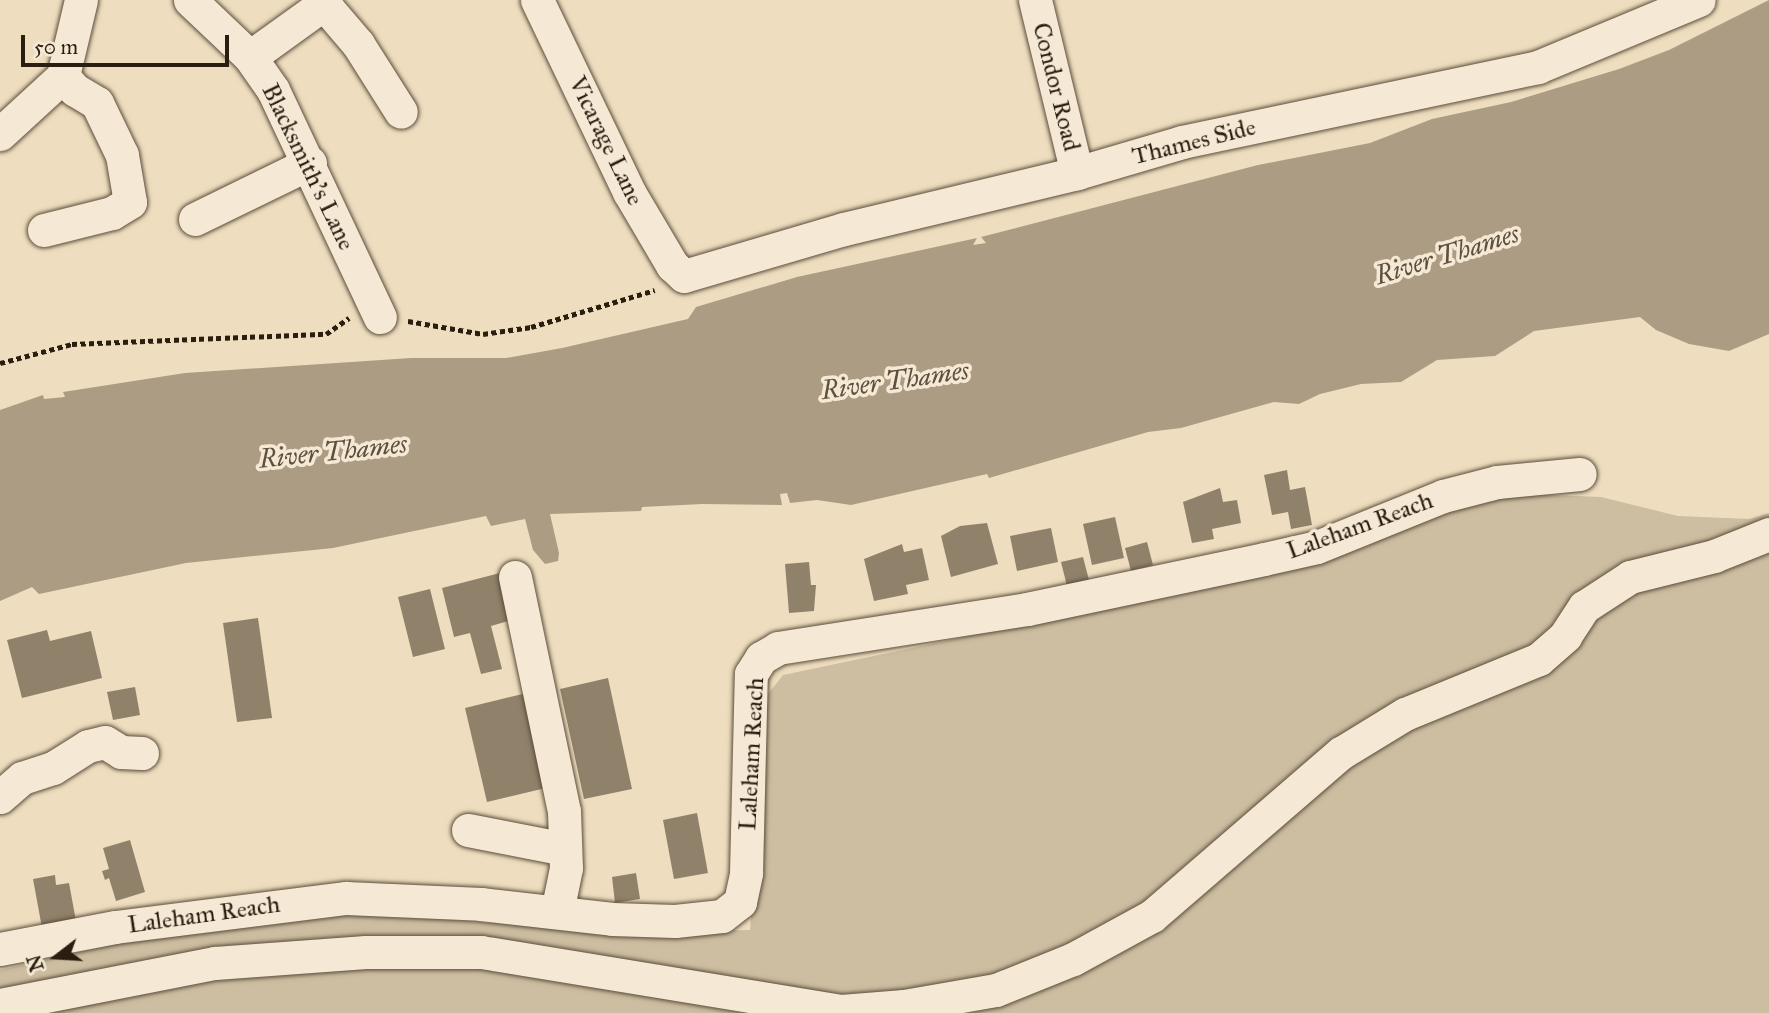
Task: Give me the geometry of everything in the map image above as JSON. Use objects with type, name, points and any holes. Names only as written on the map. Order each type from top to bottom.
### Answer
[{"type":"street","points":[[0,134],[63,76],[81,0]]},
{"type":"street","name":"Blacksmith's Lane","points":[[190,0],[250,57],[310,163],[380,317]]},
{"type":"street","name":"Vicarage Lane","points":[[537,0],[629,192],[672,265],[684,276]]},
{"type":"street","name":"Condor Road","points":[[1035,0],[1077,173]]},
{"type":"street","name":"Thames Side","points":[[684,276],[844,229],[1077,173],[1182,142],[1538,66],[1699,0]]},
{"type":"street","points":[[250,57],[317,8],[329,10],[358,44],[401,112]]},
{"type":"street","points":[[44,230],[112,213],[130,202],[122,155],[97,103],[75,90],[63,76]]},
{"type":"street","points":[[195,219],[310,163]]},
{"type":"street","name":"Laleham Reach","points":[[0,949],[116,926],[346,898],[675,921],[722,916],[740,902],[746,873],[751,674],[761,658],[778,648],[1027,609],[1265,559],[1317,547],[1443,496],[1497,482],[1580,474]]},
{"type":"street","points":[[0,1005],[215,963],[366,952],[481,952],[841,1011],[904,1006],[996,990],[1073,959],[1152,916],[1341,752],[1405,714],[1539,659],[1565,636],[1584,607],[1630,577],[1714,556],[1769,534]]},
{"type":"street","points":[[515,577],[551,738],[565,849],[557,912]]},
{"type":"street","points":[[0,797],[22,778],[52,768],[88,746],[105,742],[121,751],[142,753]]},
{"type":"street","points":[[468,830],[565,849]]},
{"type":"path","points":[[0,363],[72,344],[326,334],[357,313],[483,334],[531,327],[631,299],[684,276]]},
{"type":"shaded area","points":[[1498,493],[1601,497],[1678,516],[1749,519],[1769,513],[1769,1013],[0,1013],[0,970],[124,942],[348,911],[614,933],[750,930],[768,694],[783,675],[1321,562]]},
{"type":"water","name":"River Thames","points":[[1769,0],[1769,334],[1729,351],[1689,344],[1656,330],[1640,317],[1534,331],[1495,356],[1437,360],[1401,382],[1361,384],[1320,394],[1299,404],[1274,402],[1181,428],[1148,432],[989,478],[987,474],[851,505],[817,500],[790,503],[787,493],[780,494],[782,505],[702,504],[642,507],[641,511],[550,514],[559,553],[558,561],[545,564],[533,550],[525,519],[491,526],[486,516],[333,548],[186,563],[39,594],[32,587],[0,601],[0,410],[43,395],[44,399],[65,397],[63,392],[185,373],[411,358],[506,358],[562,348],[688,319],[696,307],[797,277],[977,238],[973,245],[986,243],[981,237],[1258,165],[1370,143],[1432,119],[1511,102],[1619,69],[1669,50]]},
{"type":"building","points":[[1287,470],[1290,490],[1305,487],[1312,525],[1291,529],[1288,512],[1272,515],[1264,475]]},
{"type":"building","points":[[1220,488],[1223,502],[1237,500],[1241,523],[1212,529],[1214,539],[1192,543],[1183,502]]},
{"type":"building","points":[[1115,517],[1124,558],[1092,565],[1083,524]]},
{"type":"building","points":[[987,523],[998,564],[951,577],[941,536],[960,526]]},
{"type":"building","points":[[1051,528],[1058,562],[1017,571],[1010,536]]},
{"type":"building","points":[[1147,542],[1153,565],[1131,571],[1125,548]]},
{"type":"building","points":[[902,544],[904,552],[922,548],[929,580],[906,585],[908,594],[874,601],[864,559]]},
{"type":"building","points":[[1083,557],[1089,580],[1067,586],[1061,562]]},
{"type":"building","points":[[809,562],[811,585],[816,585],[814,611],[789,613],[785,564]]},
{"type":"building","points":[[500,573],[512,620],[491,626],[502,669],[481,674],[470,633],[454,637],[442,588]]},
{"type":"building","points":[[430,589],[445,649],[413,657],[398,597]]},
{"type":"building","points":[[258,618],[272,718],[237,722],[223,623]]},
{"type":"building","points":[[47,630],[50,641],[91,631],[102,678],[22,698],[7,640]]},
{"type":"building","points":[[608,678],[632,789],[584,799],[560,689]]},
{"type":"building","points":[[135,687],[140,715],[113,720],[107,692]]},
{"type":"building","points":[[527,693],[550,787],[487,802],[465,708]]},
{"type":"building","points":[[697,813],[708,873],[674,879],[663,820]]},
{"type":"building","points":[[130,840],[145,892],[116,901],[109,878],[105,880],[102,871],[109,869],[103,848]]},
{"type":"building","points":[[636,873],[640,899],[615,903],[612,877]]},
{"type":"building","points":[[55,875],[56,885],[69,883],[76,921],[42,928],[33,879]]}]
